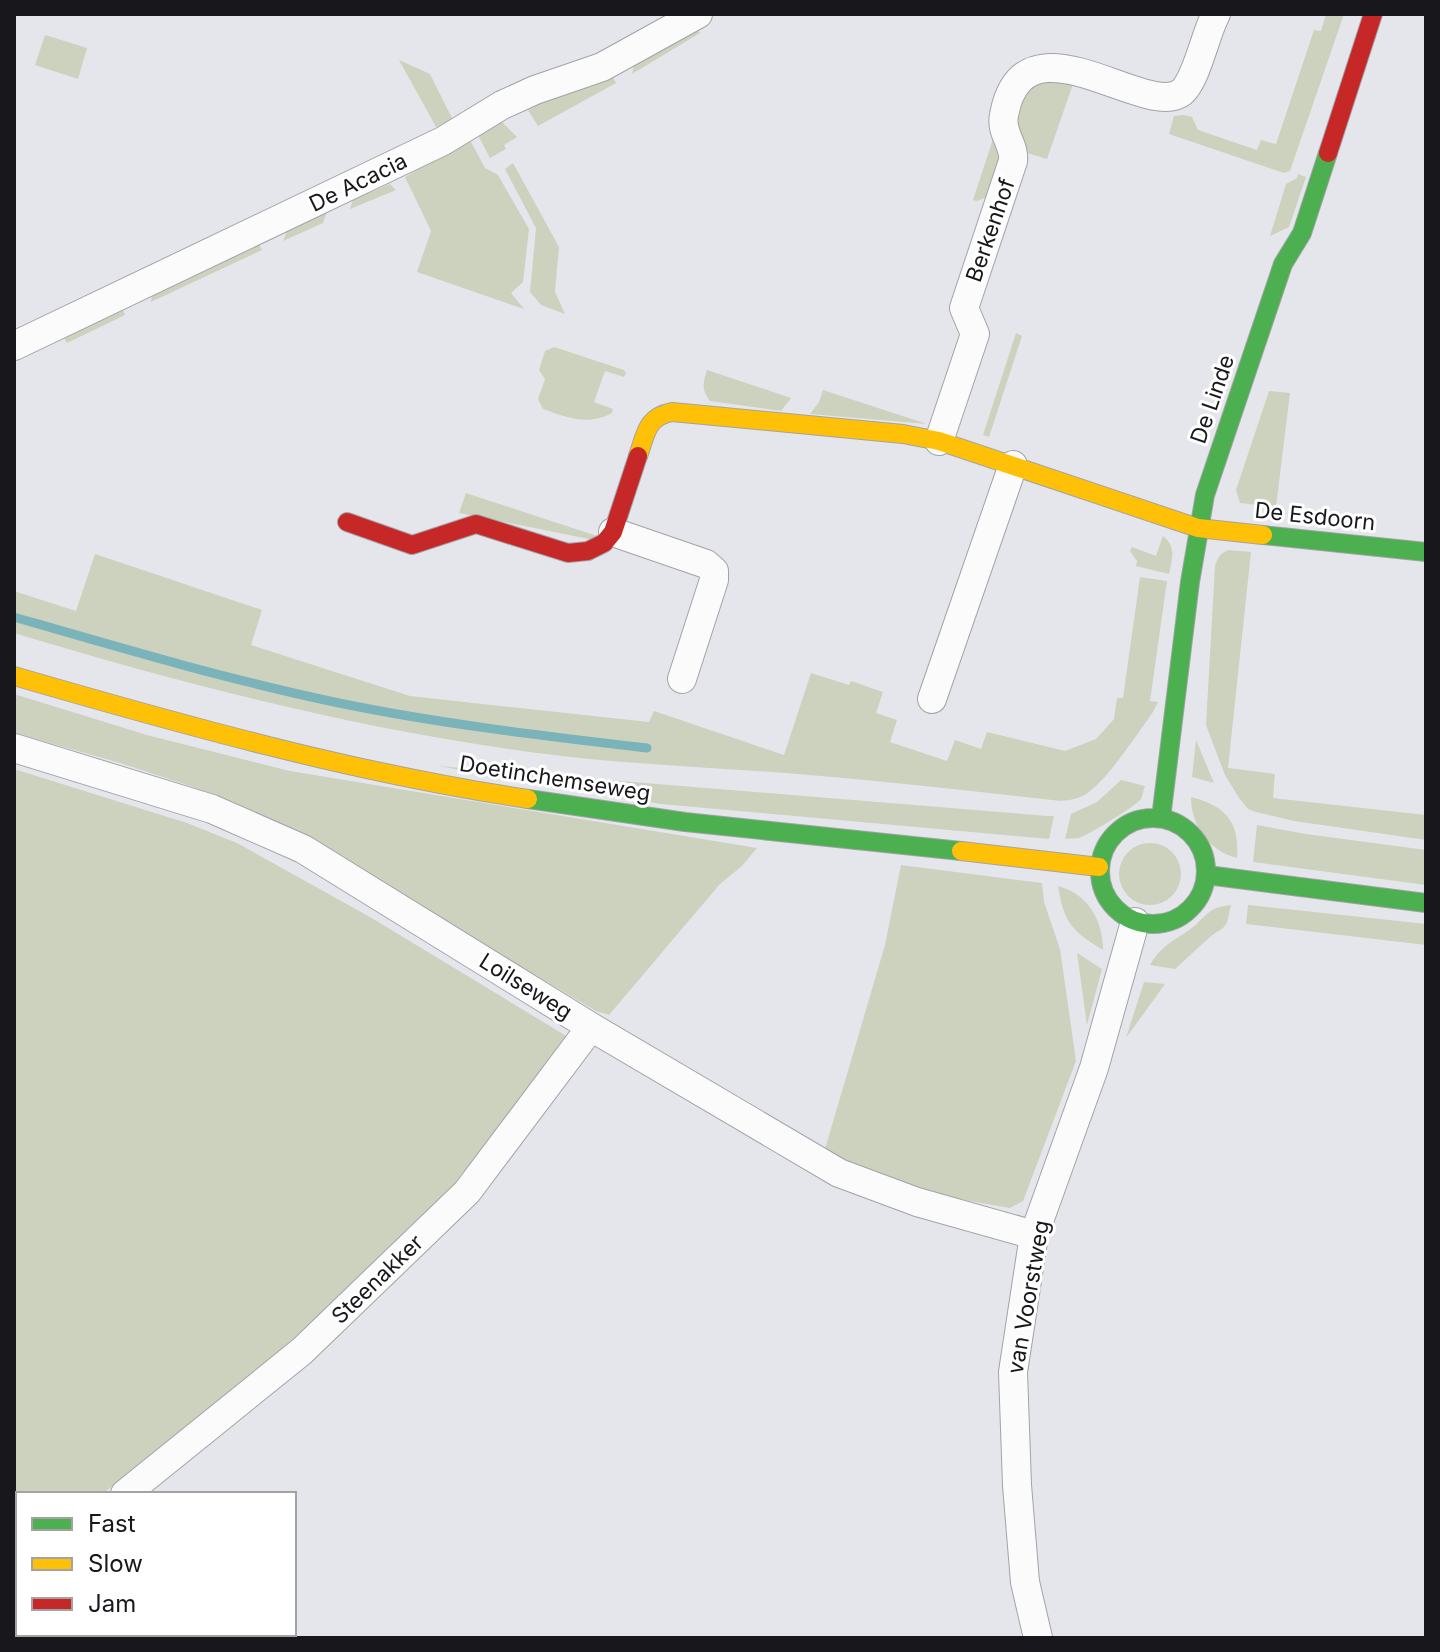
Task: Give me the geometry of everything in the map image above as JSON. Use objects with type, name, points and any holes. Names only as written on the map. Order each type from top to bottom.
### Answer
[{"type":"street","name":"De Acacia","points":[[14,346],[443,141],[502,105],[602,67],[698,14]]},
{"type":"street","name":"Berkenhof","points":[[939,441],[975,334],[964,308],[1013,161],[1012,147],[1003,126],[1012,91],[1025,76],[1035,71],[1067,69],[1158,97],[1177,95],[1190,82],[1216,14]]},
{"type":"street","name":"De Linde","points":[[1161,818],[1198,528],[1211,473],[1283,264],[1302,233],[1373,14]]},
{"type":"street","points":[[347,522],[412,545],[476,524],[568,553],[581,554],[595,550],[607,542],[613,532],[648,427],[660,414],[672,412],[903,434],[939,441],[1198,528]]},
{"type":"street","points":[[932,699],[1013,465]]},
{"type":"street","name":"De Esdoorn","points":[[1198,528],[1426,552]]},
{"type":"street","points":[[613,532],[706,564],[714,571],[714,580],[682,679]]},
{"type":"street","name":"Doetinchemseweg","points":[[14,676],[324,760],[483,792],[685,822],[1099,867]]},
{"type":"street","name":"Loilseweg","points":[[14,748],[212,809],[303,849],[591,1027],[839,1173],[917,1202],[1034,1235]]},
{"type":"street","points":[[1161,818],[1186,828],[1203,849],[1207,875],[1200,898],[1183,916],[1160,925],[1135,922],[1115,909],[1103,890],[1099,867],[1106,846],[1120,829],[1139,819],[1161,818]]},
{"type":"street","points":[[1207,875],[1426,903]]},
{"type":"street","name":"van Voorstweg","points":[[1038,1638],[1025,1582],[1017,1485],[1013,1372],[1034,1235],[1094,1068],[1135,922]]},
{"type":"street","name":"Steenakker","points":[[127,1492],[302,1351],[467,1192],[591,1027]]},
{"type":"green space","points":[[1326,14],[1344,14],[1290,171],[1284,173],[1169,134],[1174,116],[1183,115],[1192,117],[1198,130],[1257,150],[1261,140],[1276,144],[1314,30],[1321,31]]},
{"type":"green space","points":[[697,28],[700,33],[632,74],[634,65]]},
{"type":"green space","points":[[45,35],[87,48],[78,79],[35,65]]},
{"type":"green space","points":[[399,60],[430,74],[453,120],[436,127]]},
{"type":"green space","points":[[612,76],[616,83],[538,126],[528,110],[545,101]]},
{"type":"green space","points":[[1074,81],[1047,159],[1027,153],[1017,137],[1013,121],[1023,93],[1033,84]]},
{"type":"green space","points":[[502,122],[517,137],[504,145],[506,149],[490,158],[478,135]]},
{"type":"green space","points":[[993,139],[1003,148],[992,195],[973,200]]},
{"type":"green space","points":[[470,140],[485,168],[498,175],[529,229],[523,282],[511,293],[524,309],[417,272],[431,231],[405,177]]},
{"type":"green space","points":[[513,163],[559,247],[555,292],[565,314],[541,305],[530,292],[536,228],[505,169]]},
{"type":"green space","points":[[1298,174],[1306,177],[1289,227],[1270,236],[1286,184],[1297,178]]},
{"type":"green space","points":[[390,184],[396,190],[350,209],[353,200]]},
{"type":"green space","points":[[327,212],[323,223],[283,241],[287,231]]},
{"type":"green space","points":[[259,244],[262,250],[151,302],[152,295]]},
{"type":"green space","points":[[122,308],[125,315],[67,343],[63,336]]},
{"type":"green space","points":[[1016,333],[1022,336],[989,437],[983,435]]},
{"type":"green space","points":[[554,347],[624,370],[624,377],[605,371],[594,402],[613,409],[612,413],[586,420],[543,409],[538,399],[545,379],[539,370],[545,351]]},
{"type":"green space","points":[[707,370],[791,398],[781,411],[710,401],[704,386]]},
{"type":"green space","points":[[823,390],[927,424],[810,414]]},
{"type":"green space","points":[[1269,391],[1290,393],[1276,507],[1240,503],[1236,490]]},
{"type":"green space","points":[[466,493],[597,536],[594,540],[459,513]]},
{"type":"green space","points":[[1163,536],[1172,549],[1169,574],[1136,566],[1137,561],[1130,551],[1132,547],[1156,556]]},
{"type":"green space","points":[[1223,552],[1251,552],[1228,768],[1275,774],[1273,798],[1426,815],[1426,840],[1294,821],[1248,809],[1239,798],[1225,775],[1206,725],[1215,566]]},
{"type":"green space","points":[[95,554],[262,610],[251,645],[410,696],[649,722],[654,711],[784,755],[811,673],[849,685],[851,681],[883,692],[876,713],[897,720],[890,742],[947,761],[955,740],[981,749],[987,732],[1065,751],[1096,739],[1114,719],[1117,698],[1123,698],[1140,577],[1167,581],[1150,701],[1158,702],[1123,754],[1098,784],[1080,797],[1061,801],[492,747],[354,722],[217,690],[14,633],[14,591],[76,611]]},
{"type":"green space","points":[[14,694],[147,735],[290,771],[757,848],[742,866],[720,884],[609,1015],[596,1011],[320,847],[263,817],[190,786],[14,733]]},
{"type":"green space","points":[[1196,740],[1214,783],[1192,777]]},
{"type":"green space","points":[[438,766],[1054,816],[1049,839],[661,804]]},
{"type":"green space","points":[[14,769],[187,823],[237,843],[370,917],[568,1037],[459,1180],[365,1277],[266,1362],[232,1396],[105,1492],[16,1492],[14,1567]]},
{"type":"green space","points":[[1121,780],[1145,786],[1141,799],[1084,836],[1065,839],[1071,814],[1097,802]]},
{"type":"green space","points":[[1191,797],[1213,805],[1228,817],[1236,834],[1237,858],[1218,850],[1204,836],[1194,818]]},
{"type":"green space","points":[[1257,825],[1426,850],[1426,885],[1253,862]]},
{"type":"green space","points":[[1150,843],[1172,852],[1181,874],[1172,896],[1150,905],[1128,896],[1119,874],[1128,852]]},
{"type":"green space","points":[[901,865],[1042,883],[1044,902],[1060,949],[1076,1061],[1023,1201],[1010,1208],[900,1185],[865,1172],[825,1149],[885,945]]},
{"type":"green space","points":[[1058,886],[1078,895],[1092,910],[1100,928],[1103,950],[1071,925],[1063,909]]},
{"type":"green space","points":[[1231,905],[1223,928],[1175,969],[1150,965],[1164,947],[1210,912]]},
{"type":"green space","points":[[1248,905],[1426,924],[1426,945],[1246,924]]},
{"type":"green space","points":[[1077,953],[1102,969],[1087,1025]]},
{"type":"green space","points":[[1144,982],[1165,984],[1126,1038]]},
{"type":"waterway","points":[[14,617],[216,674],[339,703],[454,723],[647,748]]},
{"type":"traffic: fast","points":[[1161,818],[1190,582],[1205,495],[1283,264],[1302,233],[1328,153]]},
{"type":"traffic: fast","points":[[1263,535],[1426,552]]},
{"type":"traffic: fast","points":[[528,799],[685,822],[961,851]]},
{"type":"traffic: fast","points":[[1153,818],[1173,822],[1190,834],[1202,851],[1206,871],[1202,891],[1190,908],[1173,920],[1153,924],[1133,920],[1116,908],[1104,891],[1100,871],[1104,851],[1116,834],[1133,822],[1153,818]]},
{"type":"traffic: fast","points":[[1207,875],[1426,903]]},
{"type":"traffic: slow","points":[[638,456],[652,422],[672,412],[903,434],[939,441],[1198,528],[1263,535]]},
{"type":"traffic: slow","points":[[14,676],[205,730],[333,762],[528,799]]},
{"type":"traffic: slow","points":[[961,851],[1099,867]]},
{"type":"traffic: jam","points":[[1328,153],[1373,14]]},
{"type":"traffic: jam","points":[[347,522],[412,545],[476,524],[568,553],[588,551],[604,543],[613,532],[638,456]]}]
